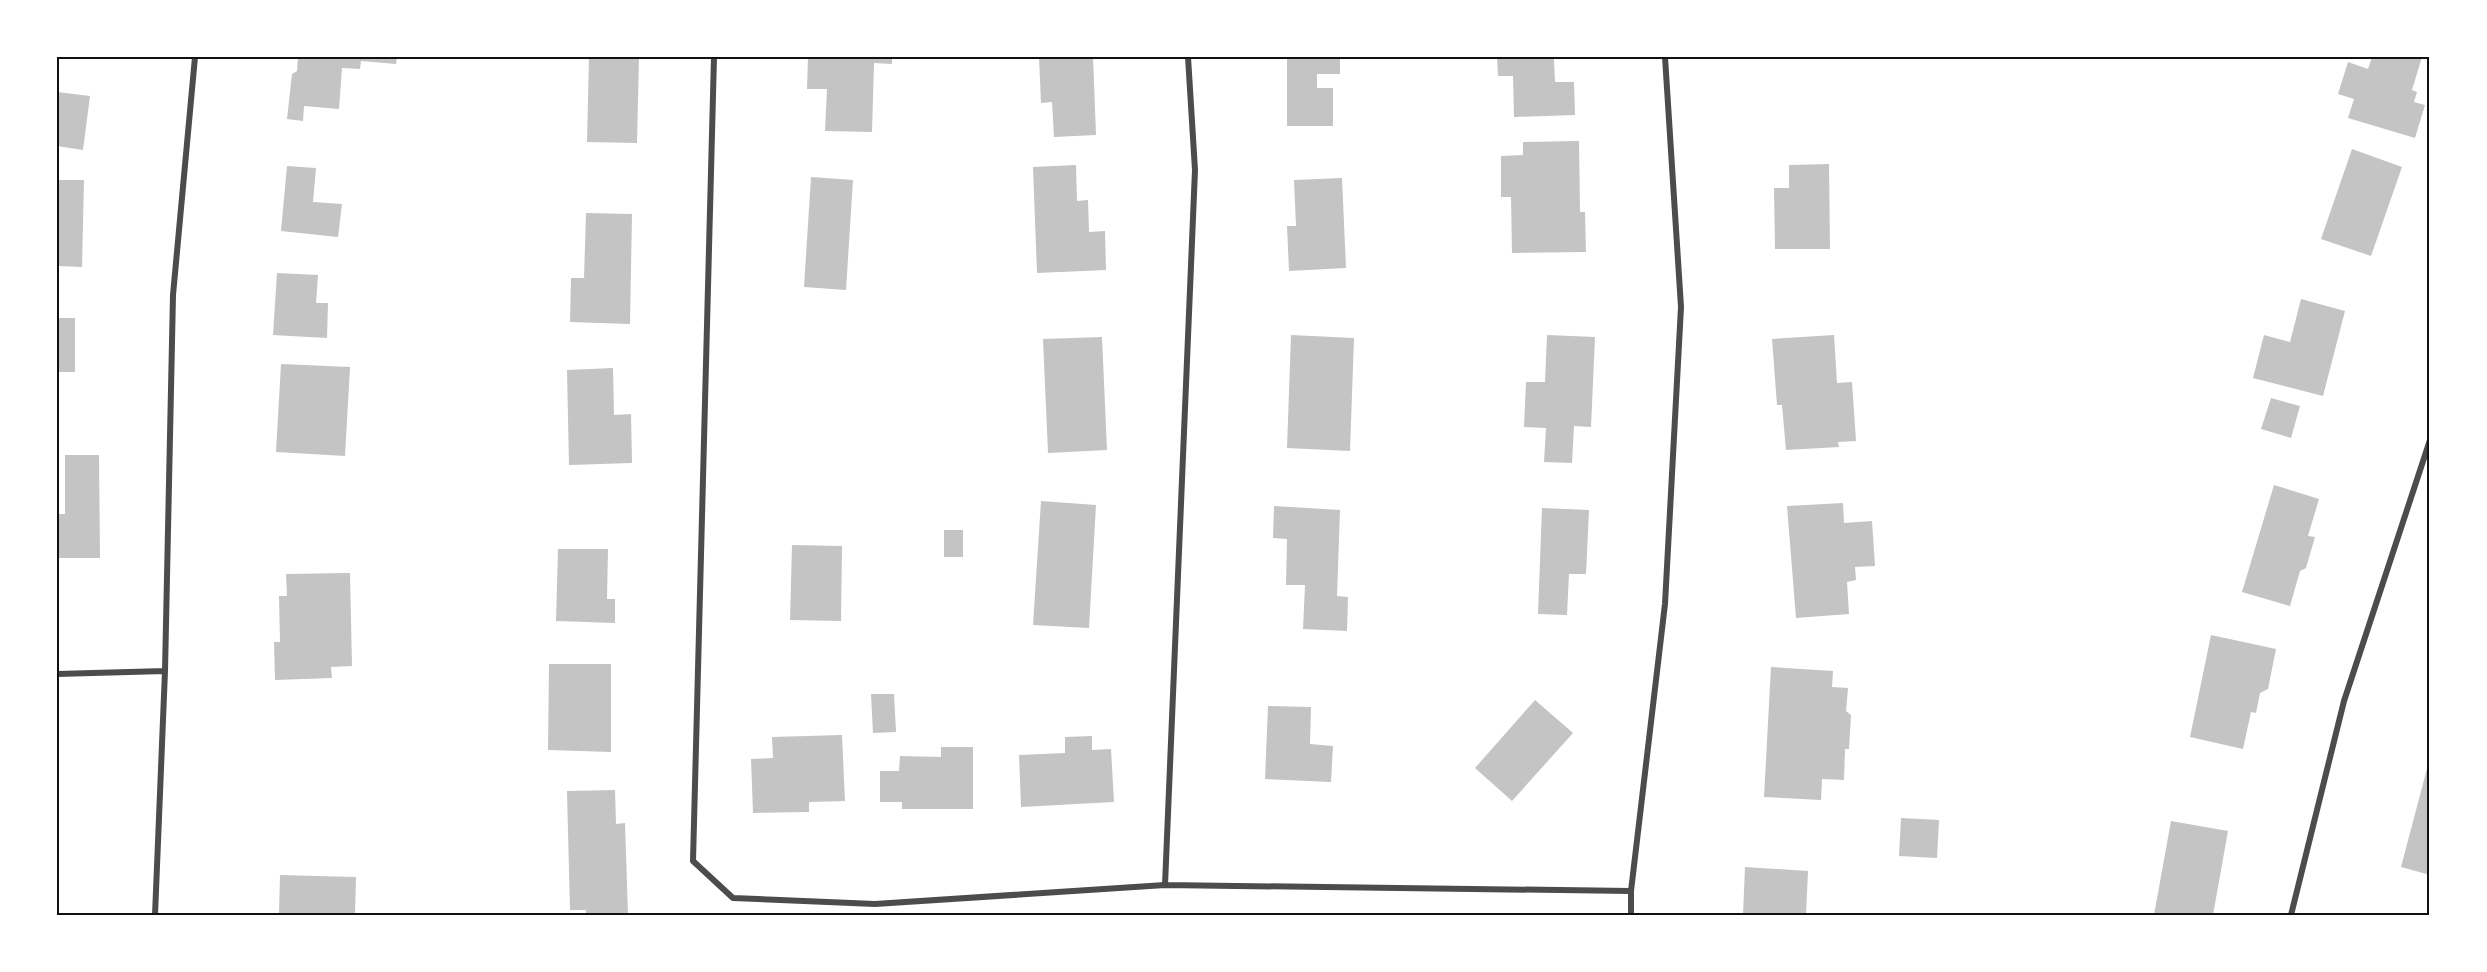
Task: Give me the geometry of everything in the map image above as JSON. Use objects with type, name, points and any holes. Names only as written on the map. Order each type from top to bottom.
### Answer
[{"type":"street","points":[[155,915],[165,671],[173,295],[195,57]]},
{"type":"street","points":[[714,57],[693,861],[733,898],[875,904],[1165,885],[1631,891]]},
{"type":"street","points":[[1165,885],[1195,170],[1188,57]]},
{"type":"street","points":[[1630,915],[1665,604],[1681,307],[1665,57]]},
{"type":"street","points":[[2291,915],[2344,701],[2430,441]]},
{"type":"street","points":[[57,674],[165,671]]},
{"type":"building","points":[[298,57],[397,57],[396,64],[361,61],[360,69],[342,68],[339,109],[304,106],[303,121],[287,119],[292,74],[297,71]]},
{"type":"building","points":[[589,57],[639,57],[637,143],[587,142]]},
{"type":"building","points":[[808,57],[892,57],[892,64],[874,63],[872,132],[825,131],[827,89],[807,89]]},
{"type":"building","points":[[1039,57],[1093,57],[1096,135],[1054,137],[1052,102],[1041,103]]},
{"type":"building","points":[[1287,57],[1340,57],[1340,74],[1317,74],[1317,88],[1333,88],[1333,126],[1287,126]]},
{"type":"building","points":[[1497,57],[1563,57],[1563,59],[1554,59],[1555,82],[1574,82],[1575,115],[1514,117],[1513,76],[1498,76]]},
{"type":"building","points":[[2372,57],[2422,57],[2412,90],[2417,92],[2414,102],[2425,105],[2415,138],[2348,118],[2354,99],[2338,94],[2348,62],[2368,69]]},
{"type":"building","points":[[57,92],[90,96],[83,150],[57,146]]},
{"type":"building","points":[[1579,141],[1580,212],[1585,212],[1586,252],[1512,253],[1511,197],[1501,197],[1501,156],[1523,155],[1523,142]]},
{"type":"building","points":[[2352,149],[2402,167],[2371,256],[2321,239]]},
{"type":"building","points":[[1829,164],[1830,249],[1775,249],[1774,188],[1789,188],[1789,165]]},
{"type":"building","points":[[1076,165],[1077,201],[1088,200],[1089,232],[1105,231],[1106,270],[1037,273],[1033,167]]},
{"type":"building","points":[[287,166],[316,168],[313,202],[342,204],[338,237],[281,231]]},
{"type":"building","points":[[811,177],[853,180],[846,290],[804,287]]},
{"type":"building","points":[[1342,178],[1346,268],[1289,271],[1287,226],[1296,226],[1294,180]]},
{"type":"building","points":[[57,180],[84,180],[82,267],[57,266]]},
{"type":"building","points":[[586,213],[632,214],[630,324],[570,322],[571,278],[584,278]]},
{"type":"building","points":[[277,273],[318,275],[316,303],[328,303],[327,338],[273,335]]},
{"type":"building","points":[[2301,299],[2345,311],[2323,396],[2253,378],[2264,335],[2290,342]]},
{"type":"building","points":[[57,318],[75,318],[75,372],[57,372]]},
{"type":"building","points":[[1291,335],[1354,338],[1350,451],[1287,448]]},
{"type":"building","points":[[1547,335],[1595,337],[1591,427],[1574,426],[1572,463],[1544,462],[1546,428],[1524,427],[1526,382],[1545,382]]},
{"type":"building","points":[[1834,335],[1837,383],[1852,382],[1856,441],[1838,442],[1839,447],[1786,450],[1782,405],[1777,405],[1772,339]]},
{"type":"building","points":[[1102,337],[1107,450],[1048,453],[1043,339]]},
{"type":"building","points":[[281,364],[350,367],[345,456],[276,452]]},
{"type":"building","points":[[613,368],[614,415],[631,414],[632,463],[569,465],[567,370]]},
{"type":"building","points":[[2271,398],[2300,406],[2291,438],[2261,429]]},
{"type":"building","points":[[65,455],[99,455],[100,558],[57,558],[57,514],[65,514]]},
{"type":"building","points":[[2274,485],[2319,499],[2308,536],[2315,537],[2306,568],[2300,571],[2290,606],[2242,592]]},
{"type":"building","points":[[1041,501],[1096,505],[1089,628],[1033,625]]},
{"type":"building","points":[[1843,503],[1844,523],[1872,521],[1875,566],[1855,567],[1856,580],[1847,582],[1849,614],[1796,618],[1787,506]]},
{"type":"building","points":[[1274,506],[1340,510],[1337,596],[1348,597],[1347,631],[1303,629],[1305,585],[1286,585],[1287,539],[1273,538]]},
{"type":"building","points":[[1542,508],[1589,510],[1586,574],[1569,574],[1567,615],[1538,614]]},
{"type":"building","points":[[944,530],[963,530],[963,557],[944,557]]},
{"type":"building","points":[[792,545],[842,546],[841,621],[790,620]]},
{"type":"building","points":[[558,549],[608,549],[607,599],[615,599],[615,623],[556,621]]},
{"type":"building","points":[[350,573],[352,666],[331,667],[332,678],[275,680],[274,642],[280,642],[279,596],[287,596],[286,574]]},
{"type":"building","points":[[2211,635],[2276,649],[2268,689],[2260,693],[2256,713],[2251,712],[2243,749],[2190,737]]},
{"type":"building","points":[[549,664],[611,664],[611,752],[548,750]]},
{"type":"building","points":[[1771,667],[1833,671],[1832,687],[1848,688],[1846,711],[1851,715],[1849,749],[1845,749],[1844,780],[1822,779],[1821,800],[1764,797]]},
{"type":"building","points":[[871,694],[894,694],[896,732],[873,733]]},
{"type":"building","points":[[1535,700],[1573,733],[1512,801],[1475,768]]},
{"type":"building","points":[[1268,706],[1311,707],[1310,744],[1333,746],[1331,782],[1265,779]]},
{"type":"building","points":[[842,735],[845,801],[809,802],[809,812],[753,813],[751,759],[773,758],[772,737]]},
{"type":"building","points":[[1092,736],[1092,750],[1111,749],[1114,802],[1021,807],[1019,755],[1065,753],[1065,737]]},
{"type":"building","points":[[941,747],[973,747],[973,809],[902,809],[902,802],[880,802],[880,771],[899,771],[900,756],[941,757]]},
{"type":"building","points":[[2430,761],[2430,875],[2401,867]]},
{"type":"building","points":[[615,790],[616,824],[625,823],[628,915],[586,915],[586,910],[570,910],[567,791]]},
{"type":"building","points":[[1901,818],[1939,820],[1937,858],[1899,856]]},
{"type":"building","points":[[2171,821],[2228,831],[2213,915],[2154,915]]},
{"type":"building","points":[[1745,867],[1808,871],[1806,915],[1743,915]]},
{"type":"building","points":[[280,875],[356,877],[355,915],[279,914]]}]
